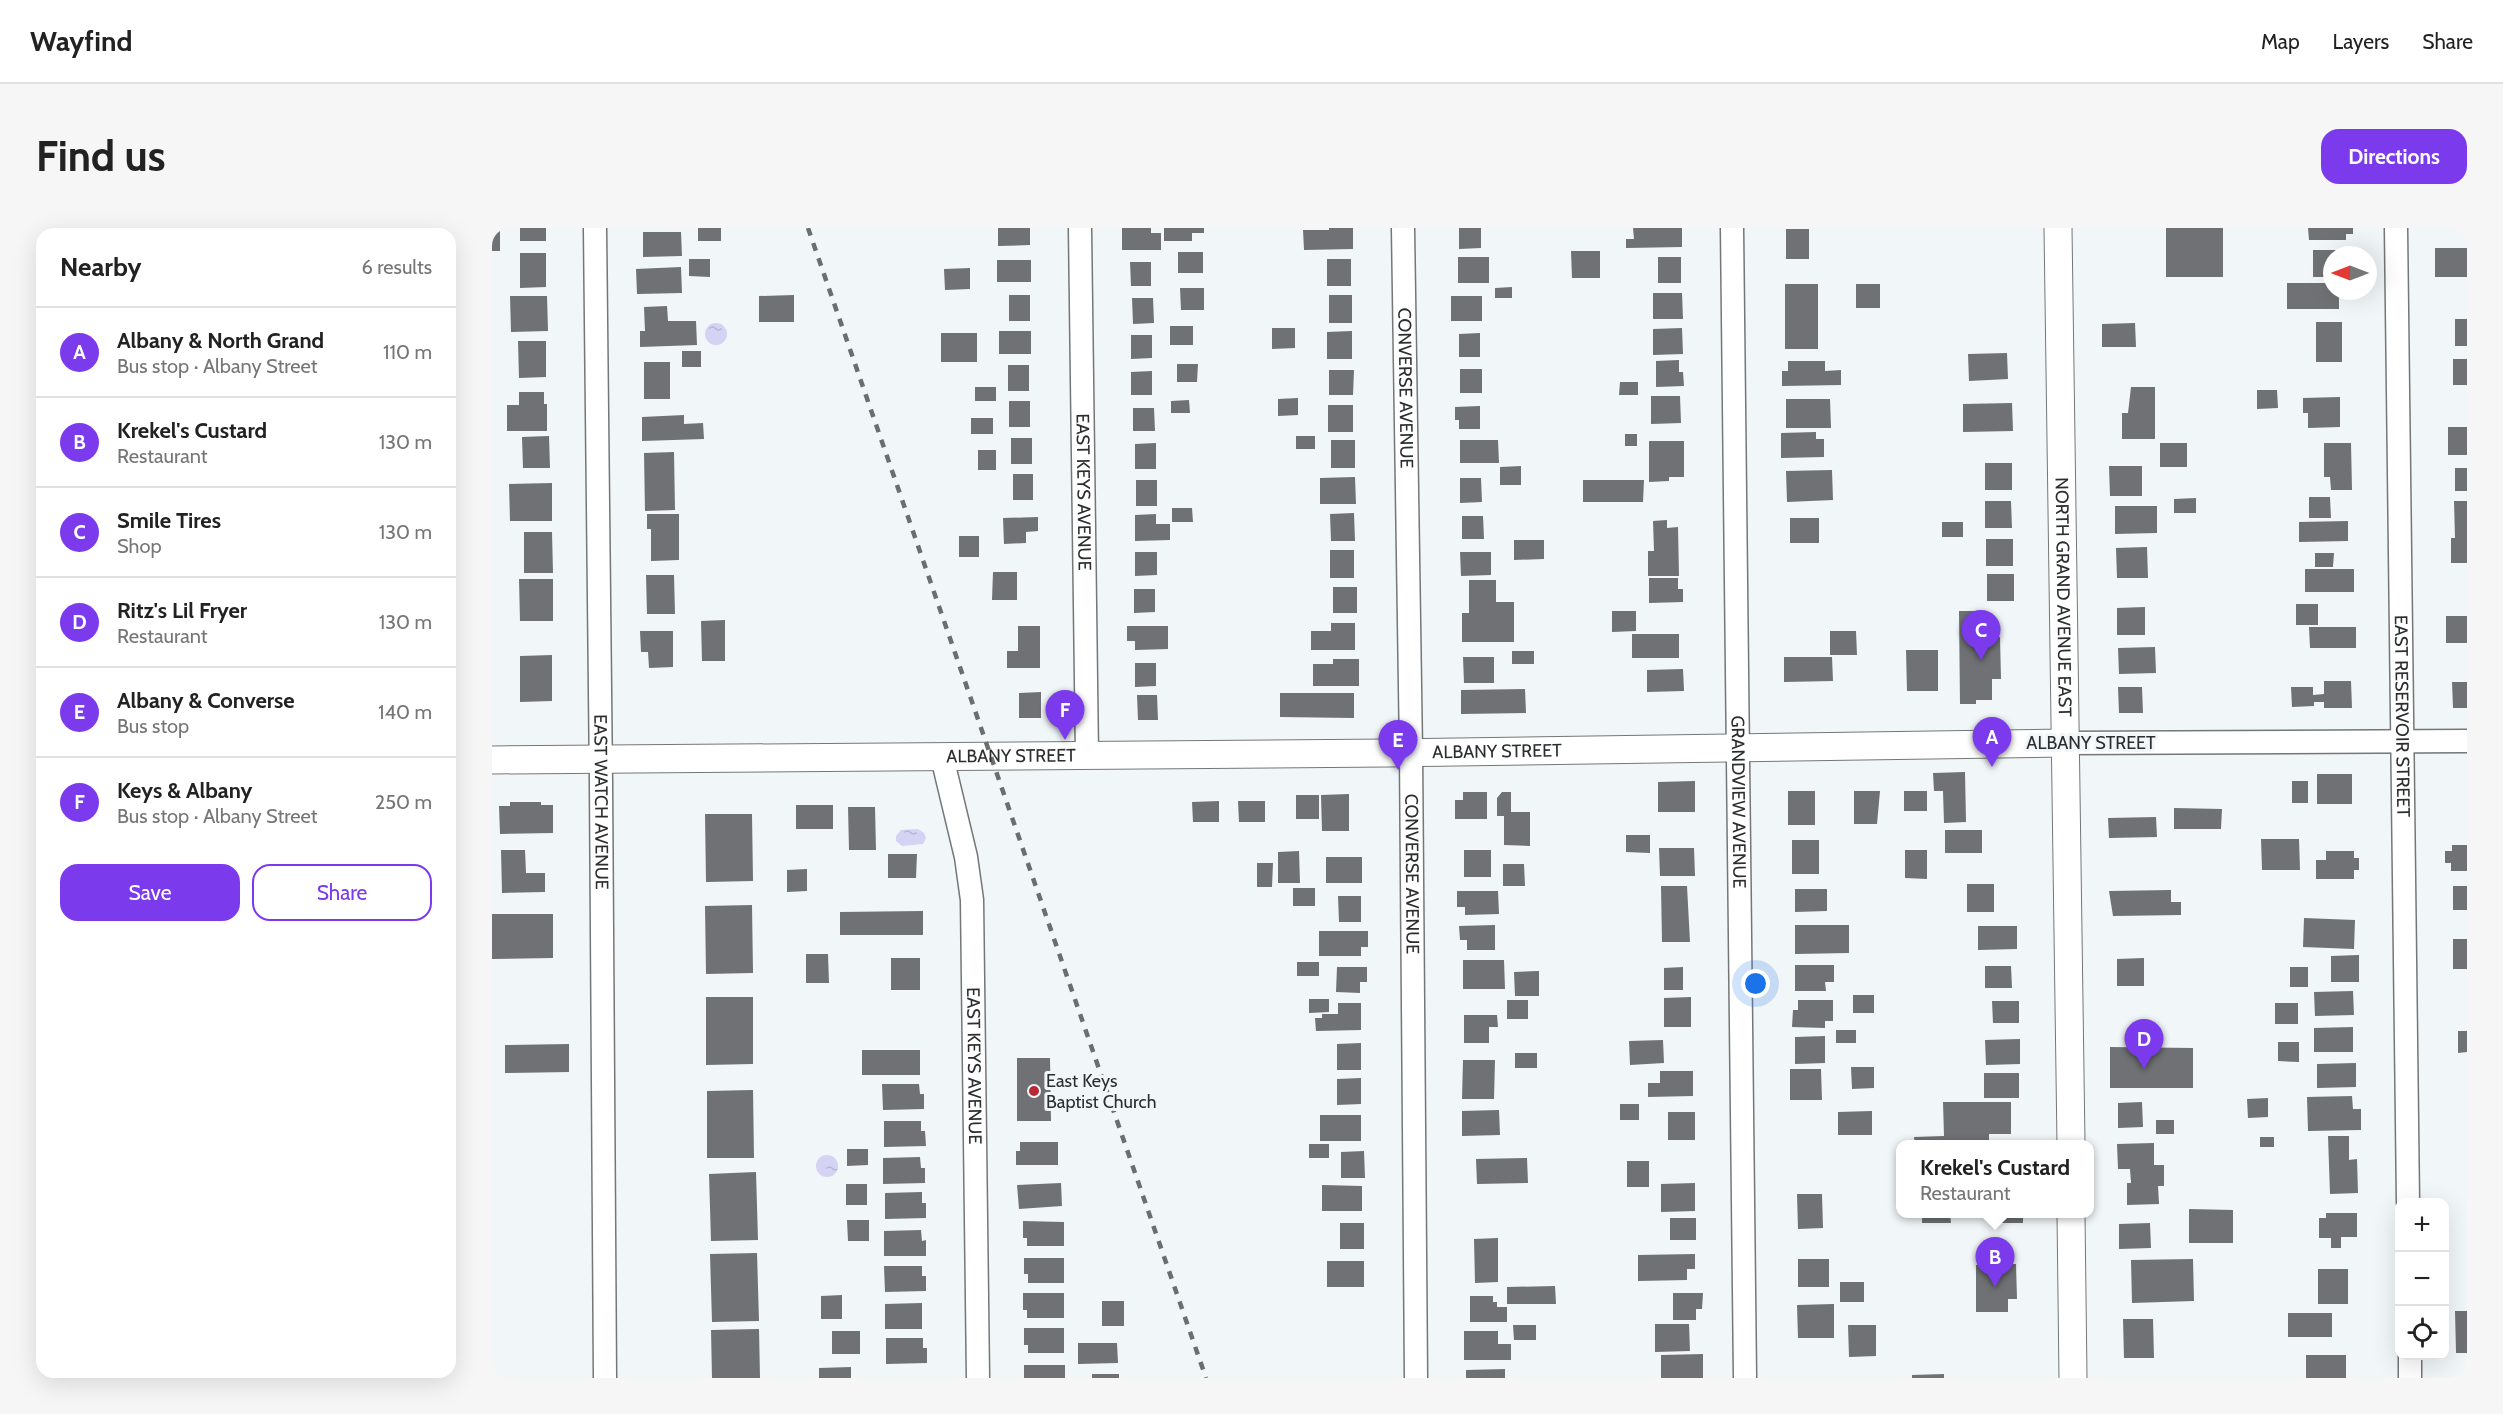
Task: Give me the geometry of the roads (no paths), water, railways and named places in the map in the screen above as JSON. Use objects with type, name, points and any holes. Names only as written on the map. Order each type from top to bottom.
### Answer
[{"type":"street","name":"EAST WATCH AVENUE","points":[[595,228],[601,759],[604,1378]]},
{"type":"street","name":"EAST KEYS AVENUE","points":[[1080,228],[1087,756]]},
{"type":"street","name":"CONVERSE AVENUE","points":[[1403,228],[1411,752],[1416,1378]]},
{"type":"street","name":"GRANDVIEW AVENUE","points":[[1732,228],[1745,1378]]},
{"type":"street","name":"NORTH GRAND AVENUE EAST","points":[[2058,228],[2070,1140]]},
{"type":"street","name":"EAST RESERVOIR STREET","points":[[2396,228],[2408,1198]]},
{"type":"street","name":"ALBANY STREET","points":[[492,760],[2467,741]]},
{"type":"street","name":"EAST KEYS AVENUE","points":[[942,757],[966,857],[972,900],[978,1378]]},
{"type":"street","points":[[2071,1218],[2073,1378]]},
{"type":"street","points":[[2410,1360],[2410,1378]]},
{"type":"water","points":[[712,323],[720,323],[727,330],[727,338],[720,345],[712,345],[705,338],[705,330]]},
{"type":"water","points":[[918,829],[924,833],[926,838],[923,844],[902,846],[896,841],[896,836],[901,830]]},
{"type":"water","points":[[827,1155],[835,1158],[838,1166],[835,1174],[827,1177],[819,1174],[816,1166],[819,1158]]},
{"type":"railway","points":[[808,228],[1206,1378]]},
{"type":"place","name":"Smile Tires","points":[[1981,660]]},
{"type":"place","name":"Keys & Albany","points":[[1065,740]]},
{"type":"place","name":"Albany & North Grand","points":[[1992,767]]},
{"type":"place","name":"Albany & Converse","points":[[1398,770]]},
{"type":"place","name":"Ritz's Lil Fryer","points":[[2144,1069]]},
{"type":"place","name":"East Keys Baptist Church","points":[[1034,1091]]},
{"type":"place","name":"Krekel's Custard","points":[[1995,1287]]}]
